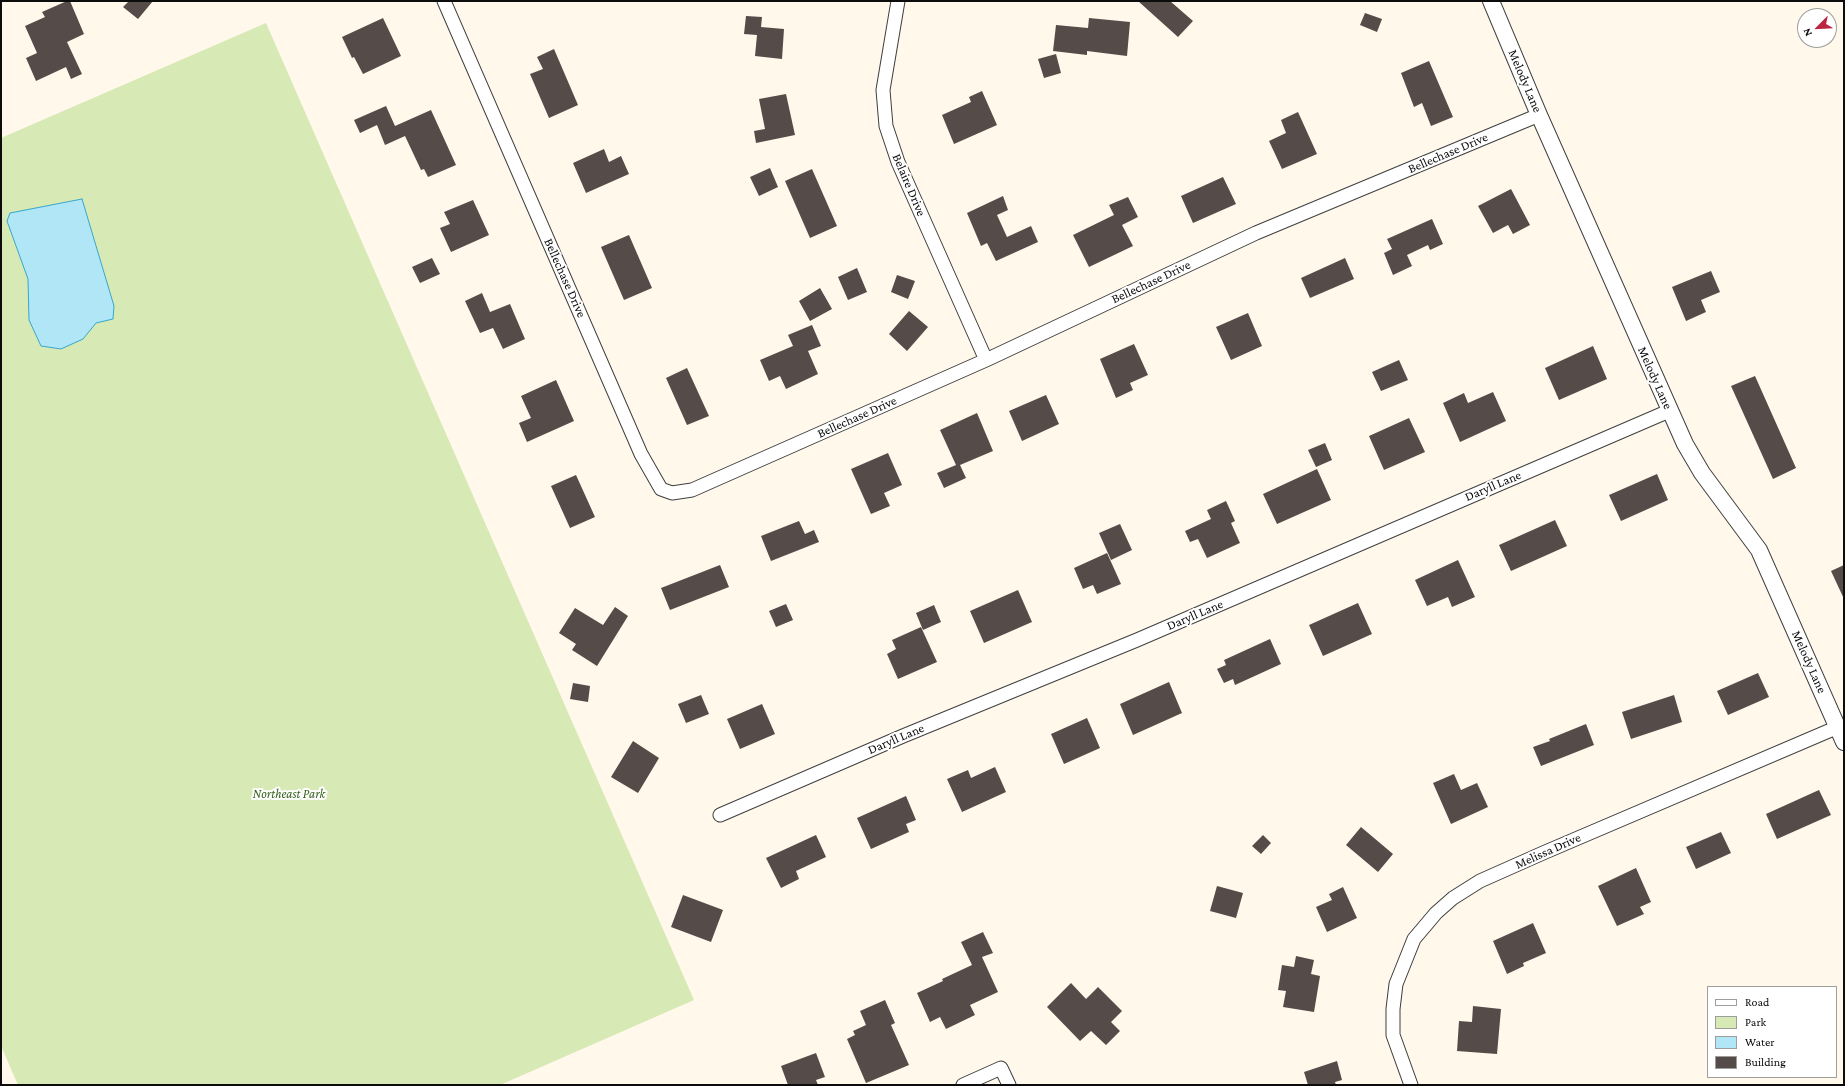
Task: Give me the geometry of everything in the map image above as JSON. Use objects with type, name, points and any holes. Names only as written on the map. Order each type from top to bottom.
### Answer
[{"type":"street","name":"Bellechase Drive","points":[[444,1],[641,454],[661,489],[672,492],[692,490],[986,360],[1256,233],[1539,115]]},
{"type":"street","name":"Belaire Drive","points":[[898,1],[883,90],[886,126],[898,162],[986,360]]},
{"type":"street","name":"Melody Lane","points":[[1490,1],[1669,411],[1685,444],[1702,473],[1759,550],[1841,734]]},
{"type":"street","name":"Daryll Lane","points":[[720,815],[896,739],[1137,640],[1669,411]]},
{"type":"street","name":"Melissa Drive","points":[[1410,1085],[1393,1035],[1392,1009],[1396,984],[1414,939],[1436,913],[1454,898],[1480,881],[1508,868],[1841,734]]},
{"type":"street","points":[[963,1085],[1001,1068],[1009,1085]]},
{"type":"green space","name":"Northeast Park","points":[[266,23],[694,1000],[500,1085],[18,1085],[1,1046],[1,138]]},
{"type":"water","points":[[82,199],[114,306],[113,319],[96,323],[83,339],[61,349],[41,346],[29,320],[28,279],[7,221],[10,213]]},
{"type":"building","points":[[70,1],[84,34],[67,42],[82,74],[71,79],[66,67],[36,81],[26,58],[37,53],[25,26],[45,17],[42,12]]},
{"type":"building","points":[[129,1],[153,1],[138,19],[123,7]]},
{"type":"building","points":[[1138,1],[1170,1],[1193,21],[1178,37]]},
{"type":"building","points":[[1365,13],[1382,19],[1377,32],[1360,25]]},
{"type":"building","points":[[746,16],[762,17],[761,27],[784,29],[782,59],[755,56],[757,35],[744,34]]},
{"type":"building","points":[[383,18],[401,56],[363,74],[354,57],[352,58],[342,37]]},
{"type":"building","points":[[1089,18],[1130,22],[1127,56],[1087,51],[1087,55],[1053,51],[1056,25],[1088,28]]},
{"type":"building","points":[[554,49],[578,105],[549,118],[530,74],[543,69],[537,57]]},
{"type":"building","points":[[1056,54],[1061,73],[1044,78],[1038,59]]},
{"type":"building","points":[[1429,61],[1453,117],[1431,126],[1422,103],[1414,107],[1401,73]]},
{"type":"building","points":[[982,91],[997,125],[954,144],[942,115],[971,102],[969,97]]},
{"type":"building","points":[[786,94],[795,135],[756,143],[754,131],[765,129],[759,99]]},
{"type":"building","points":[[386,106],[395,126],[431,110],[456,165],[428,177],[424,169],[421,170],[405,136],[385,145],[377,125],[360,133],[354,120]]},
{"type":"building","points":[[1298,112],[1317,154],[1282,169],[1269,141],[1286,133],[1281,120]]},
{"type":"building","points":[[604,149],[609,162],[621,156],[629,174],[586,193],[573,163]]},
{"type":"building","points":[[770,168],[778,187],[759,196],[750,177]]},
{"type":"building","points":[[812,169],[837,226],[810,238],[785,181]]},
{"type":"building","points":[[1223,177],[1236,204],[1193,223],[1181,196]]},
{"type":"building","points":[[1511,189],[1530,225],[1513,234],[1508,225],[1493,233],[1478,206]]},
{"type":"building","points":[[1003,196],[1008,210],[997,215],[1007,237],[1031,226],[1038,242],[996,261],[987,243],[981,246],[967,213]]},
{"type":"building","points":[[1128,197],[1138,217],[1122,225],[1133,246],[1089,267],[1073,235],[1114,215],[1109,205]]},
{"type":"building","points":[[473,200],[489,235],[451,252],[440,228],[450,224],[444,212]]},
{"type":"building","points":[[1432,219],[1443,244],[1430,250],[1428,245],[1407,255],[1412,266],[1393,275],[1384,253],[1392,249],[1387,239]]},
{"type":"building","points":[[629,235],[652,288],[624,300],[601,247]]},
{"type":"building","points":[[432,258],[440,274],[420,283],[412,267]]},
{"type":"building","points":[[1345,258],[1354,279],[1310,298],[1301,278]]},
{"type":"building","points":[[857,268],[867,292],[848,300],[838,277]]},
{"type":"building","points":[[1711,271],[1720,292],[1701,300],[1706,312],[1686,321],[1672,287]]},
{"type":"building","points":[[897,275],[915,281],[908,299],[891,292]]},
{"type":"building","points":[[820,288],[832,309],[810,321],[799,301]]},
{"type":"building","points":[[482,293],[490,312],[510,304],[525,339],[503,349],[493,328],[480,333],[465,301]]},
{"type":"building","points":[[909,311],[928,327],[907,351],[889,334]]},
{"type":"building","points":[[1248,313],[1262,346],[1231,360],[1216,327]]},
{"type":"building","points":[[812,325],[821,346],[808,351],[818,374],[786,389],[780,376],[769,381],[760,360],[793,346],[788,335]]},
{"type":"building","points":[[1134,344],[1148,375],[1130,383],[1133,390],[1116,398],[1100,359]]},
{"type":"building","points":[[1593,346],[1607,379],[1559,400],[1545,368]]},
{"type":"building","points":[[1399,360],[1408,380],[1381,391],[1372,372]]},
{"type":"building","points":[[687,368],[709,416],[687,425],[666,378]]},
{"type":"building","points":[[1755,376],[1796,468],[1773,479],[1731,386]]},
{"type":"building","points":[[556,380],[574,421],[527,442],[519,423],[531,418],[521,396]]},
{"type":"building","points":[[1493,392],[1506,421],[1460,442],[1443,403],[1464,393],[1468,403]]},
{"type":"building","points":[[1046,395],[1059,424],[1022,441],[1009,411]]},
{"type":"building","points":[[977,413],[993,451],[960,465],[966,478],[944,488],[937,473],[956,465],[940,430]]},
{"type":"building","points":[[1409,418],[1425,452],[1384,470],[1369,436]]},
{"type":"building","points":[[1325,443],[1332,460],[1316,467],[1308,450]]},
{"type":"building","points":[[888,453],[902,485],[884,493],[890,506],[871,514],[851,469]]},
{"type":"building","points":[[1317,469],[1331,500],[1277,524],[1263,494]]},
{"type":"building","points":[[1657,474],[1668,500],[1621,521],[1609,495]]},
{"type":"building","points":[[576,475],[595,517],[570,528],[551,486]]},
{"type":"building","points":[[1226,501],[1235,521],[1231,523],[1240,543],[1207,558],[1198,539],[1190,542],[1185,531],[1211,519],[1207,510]]},
{"type":"building","points":[[1555,520],[1567,546],[1511,571],[1499,545]]},
{"type":"building","points":[[799,521],[805,534],[814,530],[819,542],[771,561],[761,536]]},
{"type":"building","points":[[1120,524],[1132,550],[1111,560],[1099,533]]},
{"type":"building","points":[[1107,553],[1121,584],[1097,594],[1093,585],[1083,589],[1074,568]]},
{"type":"building","points":[[1458,560],[1475,597],[1452,607],[1448,597],[1427,606],[1415,580]]},
{"type":"building","points":[[720,565],[729,587],[670,610],[661,588]]},
{"type":"building","points":[[1844,565],[1844,599],[1831,571]]},
{"type":"building","points":[[1018,590],[1032,622],[984,643],[970,611]]},
{"type":"building","points":[[1358,603],[1372,634],[1323,656],[1309,625]]},
{"type":"building","points":[[786,604],[793,620],[776,627],[769,611]]},
{"type":"building","points":[[934,605],[941,622],[923,630],[916,613]]},
{"type":"building","points":[[615,607],[628,616],[597,666],[572,650],[576,644],[559,633],[575,608],[603,625]]},
{"type":"building","points":[[921,627],[937,662],[898,679],[887,654],[896,649],[892,640]]},
{"type":"building","points":[[1270,639],[1281,664],[1235,685],[1233,679],[1224,683],[1217,669],[1226,665],[1224,660]]},
{"type":"building","points":[[1758,673],[1769,697],[1728,715],[1717,691]]},
{"type":"building","points":[[1169,682],[1182,713],[1133,735],[1120,704]]},
{"type":"building","points":[[573,683],[590,686],[588,702],[570,699]]},
{"type":"building","points":[[701,695],[709,714],[686,723],[678,704]]},
{"type":"building","points":[[1674,695],[1682,722],[1631,739],[1622,712]]},
{"type":"building","points":[[762,704],[775,734],[740,749],[727,719]]},
{"type":"building","points":[[1087,718],[1100,748],[1064,764],[1051,734]]},
{"type":"building","points":[[1586,724],[1594,745],[1541,766],[1533,747],[1550,741],[1549,739]]},
{"type":"building","points":[[633,741],[659,758],[638,793],[611,777]]},
{"type":"building","points":[[995,767],[1006,792],[962,812],[947,779],[968,770],[971,778]]},
{"type":"building","points":[[1454,774],[1461,790],[1477,783],[1488,807],[1451,824],[1433,783]]},
{"type":"building","points":[[1819,790],[1831,815],[1777,839],[1766,814]]},
{"type":"building","points":[[906,796],[916,820],[906,824],[909,832],[871,849],[857,818]]},
{"type":"building","points":[[1361,827],[1393,854],[1378,872],[1346,845]]},
{"type":"building","points":[[1721,832],[1731,853],[1696,869],[1686,847]]},
{"type":"building","points":[[816,835],[826,857],[796,871],[799,879],[781,888],[766,858]]},
{"type":"building","points":[[1263,835],[1271,843],[1261,854],[1252,846]]},
{"type":"building","points":[[1636,868],[1651,902],[1640,907],[1644,914],[1617,926],[1598,886]]},
{"type":"building","points":[[1217,886],[1243,893],[1236,918],[1210,911]]},
{"type":"building","points":[[1343,887],[1357,918],[1327,932],[1316,907],[1332,900],[1329,894]]},
{"type":"building","points":[[683,895],[723,910],[711,942],[671,927]]},
{"type":"building","points":[[1533,923],[1546,953],[1523,963],[1524,966],[1507,974],[1493,941]]},
{"type":"building","points":[[983,932],[993,953],[982,957],[998,992],[970,1005],[975,1015],[946,1029],[940,1017],[930,1022],[917,993],[972,965],[961,942]]},
{"type":"building","points":[[1296,956],[1314,960],[1311,974],[1320,976],[1314,1012],[1283,1007],[1286,991],[1278,990],[1282,965],[1294,967]]},
{"type":"building","points":[[1071,983],[1086,999],[1098,987],[1122,1011],[1111,1022],[1120,1031],[1106,1045],[1091,1031],[1080,1041],[1047,1007]]},
{"type":"building","points":[[885,1000],[895,1023],[891,1025],[909,1065],[866,1083],[847,1039],[855,1035],[853,1031],[866,1025],[860,1011]]},
{"type":"building","points":[[1473,1006],[1501,1009],[1497,1054],[1457,1051],[1459,1021],[1472,1022]]},
{"type":"building","points":[[816,1053],[825,1077],[816,1080],[818,1085],[788,1085],[781,1066]]},
{"type":"building","points":[[1337,1061],[1342,1080],[1335,1082],[1336,1085],[1308,1085],[1304,1072]]}]
